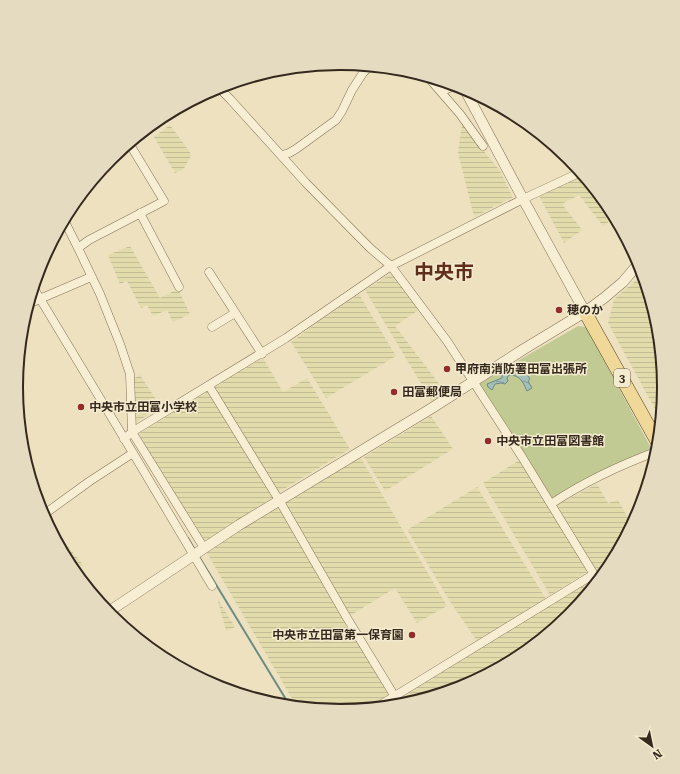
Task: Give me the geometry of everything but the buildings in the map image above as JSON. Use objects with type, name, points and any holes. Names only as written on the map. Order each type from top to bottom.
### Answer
[{"type":"main road","name":"3","points":[[585,312],[653,434]]},
{"type":"street","points":[[282,156],[296,149],[336,120],[352,90],[365,71]]},
{"type":"street","points":[[435,85],[460,114],[483,146]]},
{"type":"street","points":[[441,92],[447,89]]},
{"type":"street","points":[[223,92],[306,183],[365,243],[391,266],[447,341],[474,381],[595,575]]},
{"type":"street","points":[[469,98],[585,312]]},
{"type":"street","points":[[78,248],[89,240],[164,201],[132,148]]},
{"type":"street","points":[[128,436],[262,354],[391,266],[523,198],[575,174]]},
{"type":"street","points":[[140,213],[179,288]]},
{"type":"street","points":[[67,225],[92,277],[120,344],[130,374],[128,436],[133,453],[198,552]]},
{"type":"street","points":[[114,608],[239,525],[432,408],[585,312],[618,287],[634,269]]},
{"type":"street","points":[[209,272],[262,354]]},
{"type":"street","points":[[35,301],[92,277]]},
{"type":"street","points":[[38,292],[43,297],[198,552],[212,586]]},
{"type":"street","points":[[212,327],[235,313]]},
{"type":"street","points":[[209,386],[279,500],[347,618],[397,699]]},
{"type":"street","points":[[48,511],[90,481],[133,453]]},
{"type":"street","points":[[550,504],[609,471],[650,453]]},
{"type":"street","points":[[389,700],[591,580]]},
{"type":"shaded area","points":[[462,124],[500,171],[513,197],[474,217],[458,153]]},
{"type":"shaded area","points":[[170,125],[190,152],[191,156],[183,170],[175,173],[154,137]]},
{"type":"shaded area","points":[[577,176],[610,221],[603,226],[579,195],[562,204],[582,230],[564,243],[538,194]]},
{"type":"shaded area","points":[[130,246],[160,298],[178,289],[190,314],[173,322],[167,310],[153,316],[147,305],[141,308],[127,281],[120,284],[108,255]]},
{"type":"shaded area","points":[[392,273],[420,309],[395,326],[447,394],[432,402],[365,290]]},
{"type":"shaded area","points":[[638,280],[640,285],[651,325],[656,366],[656,410],[608,323],[614,299]]},
{"type":"shaded area","points":[[359,294],[396,356],[326,398],[291,342]]},
{"type":"shaded area","points":[[263,358],[283,392],[307,378],[350,449],[279,492],[213,387]]},
{"type":"shaded area","points":[[140,375],[161,407],[135,423],[133,379]]},
{"type":"shaded area","points":[[208,391],[273,497],[205,541],[138,434]]},
{"type":"shaded area","points":[[431,416],[453,449],[385,491],[364,457]]},
{"type":"shaded area","points":[[358,453],[447,606],[417,623],[395,588],[348,617],[395,696],[591,580],[564,611],[533,638],[498,662],[461,680],[402,698],[361,703],[319,703],[293,700],[204,548]]},
{"type":"shaded area","points":[[521,459],[589,571],[550,595],[483,483]]},
{"type":"shaded area","points":[[597,484],[608,503],[618,500],[628,518],[615,546],[596,574],[557,505]]},
{"type":"shaded area","points":[[477,487],[546,599],[477,641],[451,603],[407,530]]},
{"type":"shaded area","points":[[66,544],[83,565],[79,567],[65,545]]},
{"type":"shaded area","points":[[217,598],[235,627],[226,631]]},
{"type":"green space","points":[[578,326],[586,327],[651,448],[635,460],[551,500],[478,384]]},
{"type":"water","points":[[521,369],[524,370],[530,379],[528,381],[532,388],[527,391],[521,380],[513,375],[509,375],[507,378],[508,381],[505,384],[495,384],[492,390],[488,387],[487,384],[502,378],[502,374]]},
{"type":"waterway","points":[[188,538],[195,550]]},
{"type":"waterway","points":[[198,555],[286,699]]},
{"type":"place","name":"穂のか","points":[[559,310]]},
{"type":"place","name":"甲府南消防署田富出張所","points":[[447,369]]},
{"type":"place","name":"田富郵便局","points":[[394,392]]},
{"type":"place","name":"中央市立田富小学校","points":[[81,407]]},
{"type":"place","name":"中央市立田富図書館","points":[[488,441]]},
{"type":"place","name":"中央市立田富第一保育園","points":[[412,635]]},
{"type":"district","name":"中央市","points":[[444,272]]}]
